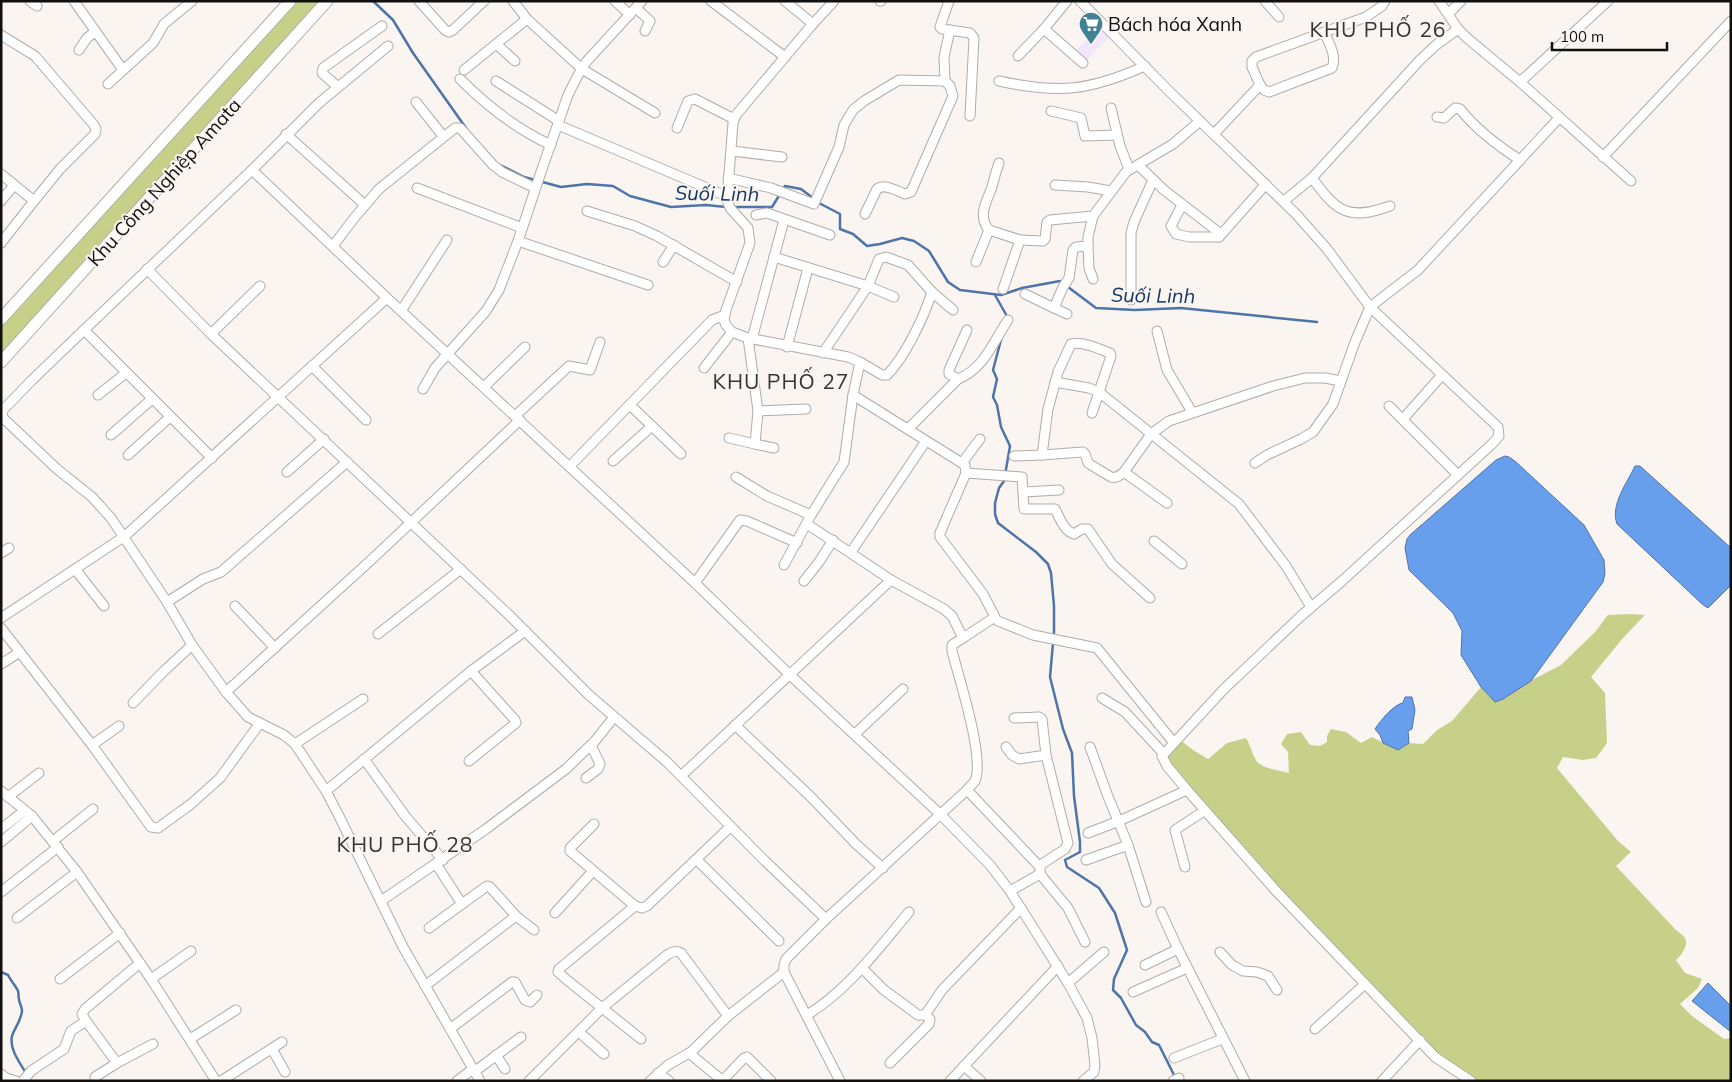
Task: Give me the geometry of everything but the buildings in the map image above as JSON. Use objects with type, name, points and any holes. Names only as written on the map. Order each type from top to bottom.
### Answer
[{"type":"street","points":[[108,84],[154,43],[164,24],[192,1]]},
{"type":"street","name":"Khu Công Nghiệp Amata","points":[[1,320],[290,1]]},
{"type":"street","name":"Khu Công Nghiệp Amata","points":[[1,362],[328,1]]},
{"type":"street","points":[[419,1],[449,32],[484,1]]},
{"type":"street","points":[[513,1],[527,19],[582,69],[655,113]]},
{"type":"street","points":[[615,1],[636,8],[650,21],[645,31]]},
{"type":"street","points":[[711,1],[784,57]]},
{"type":"street","points":[[785,1],[813,24]]},
{"type":"street","points":[[728,201],[728,178],[734,119],[784,57],[834,1]]},
{"type":"street","points":[[949,1],[940,27],[942,29],[973,34],[970,116]]},
{"type":"street","points":[[1018,56],[1067,1]]},
{"type":"street","points":[[1080,1],[1200,121],[1284,201],[1327,249],[1370,307],[1498,427],[1499,436],[1224,689],[1164,753],[1163,759],[1186,790],[1277,892],[1435,1057],[1471,1081]]},
{"type":"street","points":[[1265,1],[1279,17]]},
{"type":"street","points":[[1324,32],[1333,55],[1334,63],[1332,68],[1269,92],[1264,90],[1252,67],[1252,61],[1256,57],[1324,32],[1366,17],[1378,9],[1384,1]]},
{"type":"street","points":[[1439,1],[1458,30],[1520,82],[1630,181]]},
{"type":"street","points":[[1449,14],[1461,1]]},
{"type":"street","points":[[1520,82],[1608,1]]},
{"type":"street","points":[[78,3],[95,32],[123,70]]},
{"type":"street","points":[[422,389],[435,368],[486,311],[499,290],[518,242],[568,95],[582,69],[636,8]]},
{"type":"street","points":[[464,70],[527,19]]},
{"type":"street","points":[[1603,157],[1731,21]]},
{"type":"street","points":[[338,87],[322,73],[323,68],[382,26]]},
{"type":"street","points":[[1044,29],[1084,63]]},
{"type":"street","points":[[865,214],[880,186],[885,186],[905,194],[911,192],[953,96],[950,86],[945,81],[944,58],[950,30]]},
{"type":"street","points":[[1284,201],[1312,178],[1420,60],[1436,45],[1458,30]]},
{"type":"street","points":[[79,50],[87,38],[95,32]]},
{"type":"street","points":[[1,35],[36,56],[96,129],[95,134],[60,169],[1,243]]},
{"type":"street","points":[[496,44],[515,61]]},
{"type":"street","points":[[388,46],[319,103],[252,170],[30,381],[2,412],[2,419],[57,469],[92,497],[112,518],[167,602],[192,646],[226,692],[248,717],[284,735],[295,744],[326,791],[380,901],[425,986],[480,1081]]},
{"type":"street","points":[[999,81],[1031,88],[1066,89],[1088,87],[1106,82],[1145,66]]},
{"type":"street","points":[[460,79],[506,120],[551,145]]},
{"type":"street","points":[[728,178],[777,190],[814,204],[839,147],[844,125],[853,110],[864,101],[899,80],[945,81]]},
{"type":"street","points":[[496,81],[558,123],[728,201],[748,228],[750,234],[750,243],[725,315],[726,325],[732,332],[787,347],[848,358],[860,362],[882,375],[887,375],[905,350],[926,310],[932,292]]},
{"type":"street","points":[[1214,134],[1260,85]]},
{"type":"street","points":[[676,128],[688,101],[691,99],[695,99],[734,119]]},
{"type":"street","points":[[416,102],[444,136]]},
{"type":"street","points":[[1111,108],[1117,135],[1129,169]]},
{"type":"street","points":[[1437,116],[1444,118],[1455,108],[1460,109],[1481,130],[1520,160]]},
{"type":"street","points":[[1051,111],[1081,118],[1085,136],[1117,135]]},
{"type":"street","points":[[1255,464],[1267,455],[1313,432],[1333,404],[1355,342],[1370,307],[1418,270],[1560,118]]},
{"type":"street","points":[[1093,279],[1089,268],[1088,236],[1094,216],[1129,169],[1173,144],[1200,121]]},
{"type":"street","points":[[333,246],[379,189],[455,128],[460,128],[493,165],[502,172],[536,188]]},
{"type":"street","points":[[286,134],[365,206]]},
{"type":"street","points":[[732,151],[782,158]]},
{"type":"street","points":[[999,163],[984,210],[984,220],[989,230],[1020,240],[1043,241],[1050,220],[1094,216]]},
{"type":"street","points":[[1138,165],[1182,205],[1217,231],[1219,237]]},
{"type":"street","points":[[252,170],[387,298],[695,583],[941,816],[990,865],[1010,890],[1058,966],[1087,1018],[1095,1065],[1092,1077],[1083,1081]]},
{"type":"street","points":[[1,174],[34,201]]},
{"type":"street","points":[[1312,178],[1327,199],[1341,209],[1354,214],[1373,212],[1390,206]]},
{"type":"street","points":[[1131,300],[1131,233],[1153,180]]},
{"type":"street","points":[[1219,237],[1266,184]]},
{"type":"street","points":[[1,201],[14,185]]},
{"type":"street","points":[[1056,185],[1111,191]]},
{"type":"street","points":[[417,188],[522,228]]},
{"type":"street","points":[[1182,205],[1171,226],[1176,234],[1219,237]]},
{"type":"street","points":[[587,211],[635,226],[674,245],[737,282]]},
{"type":"street","points":[[756,215],[767,213],[830,235]]},
{"type":"street","points":[[755,444],[758,411],[750,338],[784,220]]},
{"type":"street","points":[[976,262],[989,230]]},
{"type":"street","points":[[401,311],[447,240]]},
{"type":"street","points":[[1003,289],[1020,240]]},
{"type":"street","points":[[518,242],[648,285]]},
{"type":"street","points":[[663,262],[674,245]]},
{"type":"street","points":[[1054,308],[1069,278],[1074,248],[1088,246]]},
{"type":"street","points":[[774,257],[894,296]]},
{"type":"street","points":[[823,353],[839,332],[868,286],[879,260],[886,257],[908,265],[932,292],[953,310]]},
{"type":"street","points":[[787,347],[808,268]]},
{"type":"street","points":[[147,269],[211,334],[324,438],[526,631],[571,677],[681,776],[730,827],[826,919]]},
{"type":"street","points":[[211,334],[260,286]]},
{"type":"street","points":[[1025,294],[1066,314]]},
{"type":"street","points":[[1,618],[125,536],[387,298]]},
{"type":"street","points":[[570,466],[712,320],[725,315]]},
{"type":"street","points":[[908,429],[958,379],[976,369],[1008,320]]},
{"type":"street","points":[[84,330],[212,458]]},
{"type":"street","points":[[958,379],[950,374],[949,370],[967,330]]},
{"type":"street","points":[[1157,331],[1167,370],[1192,412]]},
{"type":"street","points":[[704,368],[732,332]]},
{"type":"street","points":[[226,692],[411,522],[569,366],[590,370],[600,342]]},
{"type":"street","points":[[1042,455],[1048,409],[1055,382],[1071,344],[1076,343],[1095,348],[1110,353],[1111,356],[1092,414]]},
{"type":"street","points":[[484,387],[526,347]]},
{"type":"street","points":[[784,566],[809,519],[844,462],[853,395],[860,362]]},
{"type":"street","points":[[312,366],[366,420]]},
{"type":"street","points":[[98,395],[126,373]]},
{"type":"street","points":[[1403,419],[1442,375]]},
{"type":"street","points":[[1014,456],[1082,452],[1085,454],[1088,463],[1114,478],[1124,472],[1151,434],[1169,421],[1273,386],[1306,378],[1325,378],[1341,381]]},
{"type":"street","points":[[1055,382],[1089,388],[1099,392],[1239,504],[1286,566],[1311,607]]},
{"type":"street","points":[[840,1081],[784,972],[784,964],[786,959],[826,919],[941,816],[975,781],[977,760],[975,742],[952,645],[995,616],[974,581],[940,537],[940,533],[966,473],[965,465],[853,395]]},
{"type":"street","points":[[111,435],[152,399]]},
{"type":"street","points":[[630,405],[681,454]]},
{"type":"street","points":[[1390,406],[1458,475]]},
{"type":"street","points":[[758,411],[806,409]]},
{"type":"street","points":[[128,455],[170,417]]},
{"type":"street","points":[[613,461],[652,426]]},
{"type":"street","points":[[288,472],[324,438]]},
{"type":"street","points":[[729,438],[774,448]]},
{"type":"street","points":[[962,463],[980,440]]},
{"type":"street","points":[[851,552],[926,441]]},
{"type":"street","points":[[167,602],[203,579],[221,572],[347,462]]},
{"type":"street","points":[[1124,472],[1167,503]]},
{"type":"street","points":[[966,473],[1022,477],[1024,509],[1055,509],[1058,519],[1069,532],[1074,534],[1082,529],[1088,529],[1105,556],[1150,598]]},
{"type":"street","points":[[736,477],[809,519],[833,540],[892,580],[944,609],[952,616],[963,638]]},
{"type":"street","points":[[1023,492],[1059,490]]},
{"type":"street","points":[[695,583],[740,520],[747,520],[797,543]]},
{"type":"street","points":[[804,581],[833,540]]},
{"type":"street","points":[[1154,541],[1182,564]]},
{"type":"street","points":[[75,569],[104,606]]},
{"type":"street","points":[[378,634],[461,569]]},
{"type":"street","points":[[681,776],[892,580]]},
{"type":"street","points":[[235,606],[275,648]]},
{"type":"street","points":[[998,621],[1033,635],[1097,648],[1174,742]]},
{"type":"street","points":[[1,628],[92,745],[151,827],[158,828],[191,804],[220,778],[260,723]]},
{"type":"street","points":[[326,791],[470,671],[526,631]]},
{"type":"street","points":[[133,703],[192,646]]},
{"type":"street","points":[[1,664],[20,652]]},
{"type":"street","points":[[469,761],[516,723],[470,671]]},
{"type":"street","points":[[855,734],[903,689]]},
{"type":"street","points":[[1102,698],[1125,712],[1164,753]]},
{"type":"street","points":[[295,744],[362,699]]},
{"type":"street","points":[[380,901],[529,798],[591,745],[614,717]]},
{"type":"street","points":[[1010,890],[1040,871],[1047,860],[1065,848],[1068,843],[1046,754],[1042,719],[1014,718]]},
{"type":"street","points":[[735,725],[811,797],[857,845],[883,868]]},
{"type":"street","points":[[92,745],[119,726]]},
{"type":"street","points":[[586,778],[598,769],[600,764],[591,745]]},
{"type":"street","points":[[1006,747],[1019,759],[1046,754]]},
{"type":"street","points":[[1090,747],[1128,845],[1146,902]]},
{"type":"street","points":[[364,759],[439,862],[462,904]]},
{"type":"street","points":[[39,773],[3,793],[28,813],[56,844],[77,872],[140,963],[216,1081]]},
{"type":"street","points":[[967,790],[1040,871],[1068,908],[1085,942]]},
{"type":"street","points":[[1088,833],[1186,790]]},
{"type":"street","points":[[1,892],[93,809]]},
{"type":"street","points":[[1185,867],[1174,830],[1204,811]]},
{"type":"street","points":[[1,829],[28,813]]},
{"type":"street","points":[[1,842],[28,813]]},
{"type":"street","points":[[594,824],[570,848],[574,855],[635,906],[642,908],[647,906],[697,860],[730,827]]},
{"type":"street","points":[[1086,860],[1128,845]]},
{"type":"street","points":[[697,860],[779,941]]},
{"type":"street","points":[[555,913],[593,870]]},
{"type":"street","points":[[17,918],[77,872]]},
{"type":"street","points":[[429,928],[487,886],[516,916],[534,930]]},
{"type":"street","points":[[635,906],[559,969],[558,972],[641,1038]]},
{"type":"street","points":[[925,1015],[942,990],[1020,908]]},
{"type":"street","points":[[807,1015],[834,996],[862,968],[909,912]]},
{"type":"street","points":[[1161,912],[1222,1039],[1245,1081]]},
{"type":"street","points":[[425,986],[516,916]]},
{"type":"street","points":[[60,979],[120,933]]},
{"type":"street","points":[[1145,965],[1178,949]]},
{"type":"street","points":[[150,979],[191,951]]},
{"type":"street","points":[[530,1081],[602,1008],[667,955],[677,951],[681,953],[728,1016]]},
{"type":"street","points":[[1068,984],[1104,952]]},
{"type":"street","points":[[1220,952],[1232,965],[1242,971],[1257,972],[1268,976],[1277,990]]},
{"type":"street","points":[[117,1063],[82,1014],[85,1009],[140,963]]},
{"type":"street","points":[[950,1081],[1058,966]]},
{"type":"street","points":[[862,968],[884,990],[918,1015],[925,1015],[930,1020],[890,1063]]},
{"type":"street","points":[[1132,992],[1187,968]]},
{"type":"street","points":[[650,1081],[658,1073],[689,1053],[728,1016],[784,972]]},
{"type":"street","points":[[450,1029],[512,982],[515,982],[525,1000],[530,1002],[537,995]]},
{"type":"street","points":[[1315,1029],[1365,984]]},
{"type":"street","points":[[190,1039],[236,1010]]},
{"type":"street","points":[[24,1080],[31,1072],[64,1049],[71,1031],[86,1020]]},
{"type":"street","points":[[579,1032],[604,1054]]},
{"type":"street","points":[[457,1081],[521,1037]]},
{"type":"street","points":[[1174,1058],[1222,1039]]},
{"type":"street","points":[[1382,1081],[1420,1040]]},
{"type":"street","points":[[221,1081],[282,1042]]},
{"type":"street","points":[[95,1077],[153,1044]]},
{"type":"street","points":[[272,1049],[285,1072]]},
{"type":"street","points":[[689,1053],[723,1080],[747,1057],[771,1081]]},
{"type":"street","points":[[496,1055],[505,1069]]},
{"type":"street","points":[[964,1066],[981,1081]]},
{"type":"street","points":[[538,1073],[545,1081]]},
{"type":"street","points":[[658,1073],[669,1081]]},
{"type":"street","points":[[1,1074],[6,1078],[16,1081]]},
{"type":"shaded area","name":"Bách hóa Xanh","points":[[1101,26],[1111,35],[1085,62],[1074,52]]},
{"type":"green space","points":[[296,1],[322,1],[1,356],[1,326]]},
{"type":"green space","points":[[1608,615],[1645,615],[1591,677],[1605,693],[1607,743],[1596,758],[1583,760],[1563,757],[1557,768],[1618,841],[1631,852],[1616,866],[1685,938],[1685,947],[1676,960],[1685,973],[1702,979],[1698,988],[1680,1004],[1692,1016],[1724,1039],[1731,1038],[1731,1081],[1477,1081],[1437,1054],[1278,889],[1169,764],[1166,755],[1180,740],[1208,759],[1227,743],[1246,738],[1258,763],[1289,773],[1288,752],[1281,744],[1287,734],[1301,732],[1310,745],[1320,746],[1327,742],[1327,736],[1331,729],[1346,732],[1361,743],[1372,737],[1398,750],[1409,743],[1423,744],[1437,730],[1452,721],[1481,687],[1495,702],[1503,699],[1530,681],[1561,665],[1595,632]]},
{"type":"water","points":[[1505,456],[1516,462],[1584,525],[1604,560],[1605,574],[1603,582],[1531,681],[1495,702],[1481,687],[1461,655],[1462,631],[1453,613],[1409,570],[1405,548],[1410,535],[1496,460]]},
{"type":"water","points":[[1635,466],[1640,466],[1731,548],[1731,585],[1708,608],[1617,524],[1615,517],[1618,502]]},
{"type":"water","points":[[1405,697],[1412,697],[1415,710],[1412,729],[1408,731],[1409,743],[1398,750],[1383,743],[1375,729],[1392,710],[1403,703]]},
{"type":"water","points":[[1708,983],[1731,1006],[1731,1032],[1692,1001]]},
{"type":"waterway","name":"Suối Linh","points":[[373,1],[393,20],[413,53],[466,128]]},
{"type":"waterway","name":"Suối Linh","points":[[498,164],[524,177],[561,187],[587,184],[613,186],[630,196],[671,207],[706,205],[726,207]]},
{"type":"waterway","name":"Suối Linh","points":[[734,207],[772,207],[785,186],[801,189],[813,198]]},
{"type":"waterway","name":"Suối Linh","points":[[817,202],[840,214],[840,229],[853,234],[867,246],[902,238],[914,241],[929,251],[948,282],[960,290],[1001,295],[1022,288],[1060,281],[1096,308],[1135,310],[1181,308],[1317,322]]},
{"type":"waterway","points":[[995,295],[1008,318]]},
{"type":"waterway","points":[[1002,336],[993,370],[997,379],[993,397],[997,405],[1001,427],[1010,446],[1004,481],[999,488],[995,503],[995,514],[998,523],[1036,552],[1048,564],[1051,573],[1054,632],[1050,677],[1063,729],[1072,753],[1074,796],[1080,842],[1080,852],[1065,860],[1067,867],[1099,888],[1115,913],[1127,950],[1114,979],[1113,990],[1121,998],[1136,1025],[1145,1032],[1152,1042],[1159,1045],[1175,1077]]},
{"type":"waterway","points":[[1,972],[8,975],[16,988],[22,1008],[11,1041],[16,1056],[26,1073]]},
{"type":"place","name":"Bách hóa Xanh","points":[[1091,45]]},
{"type":"district","name":"KHU PHỐ 26","points":[[1378,29]]},
{"type":"district","name":"KHU PHỐ 27","points":[[781,381]]},
{"type":"district","name":"KHU PHỐ 28","points":[[405,844]]}]
